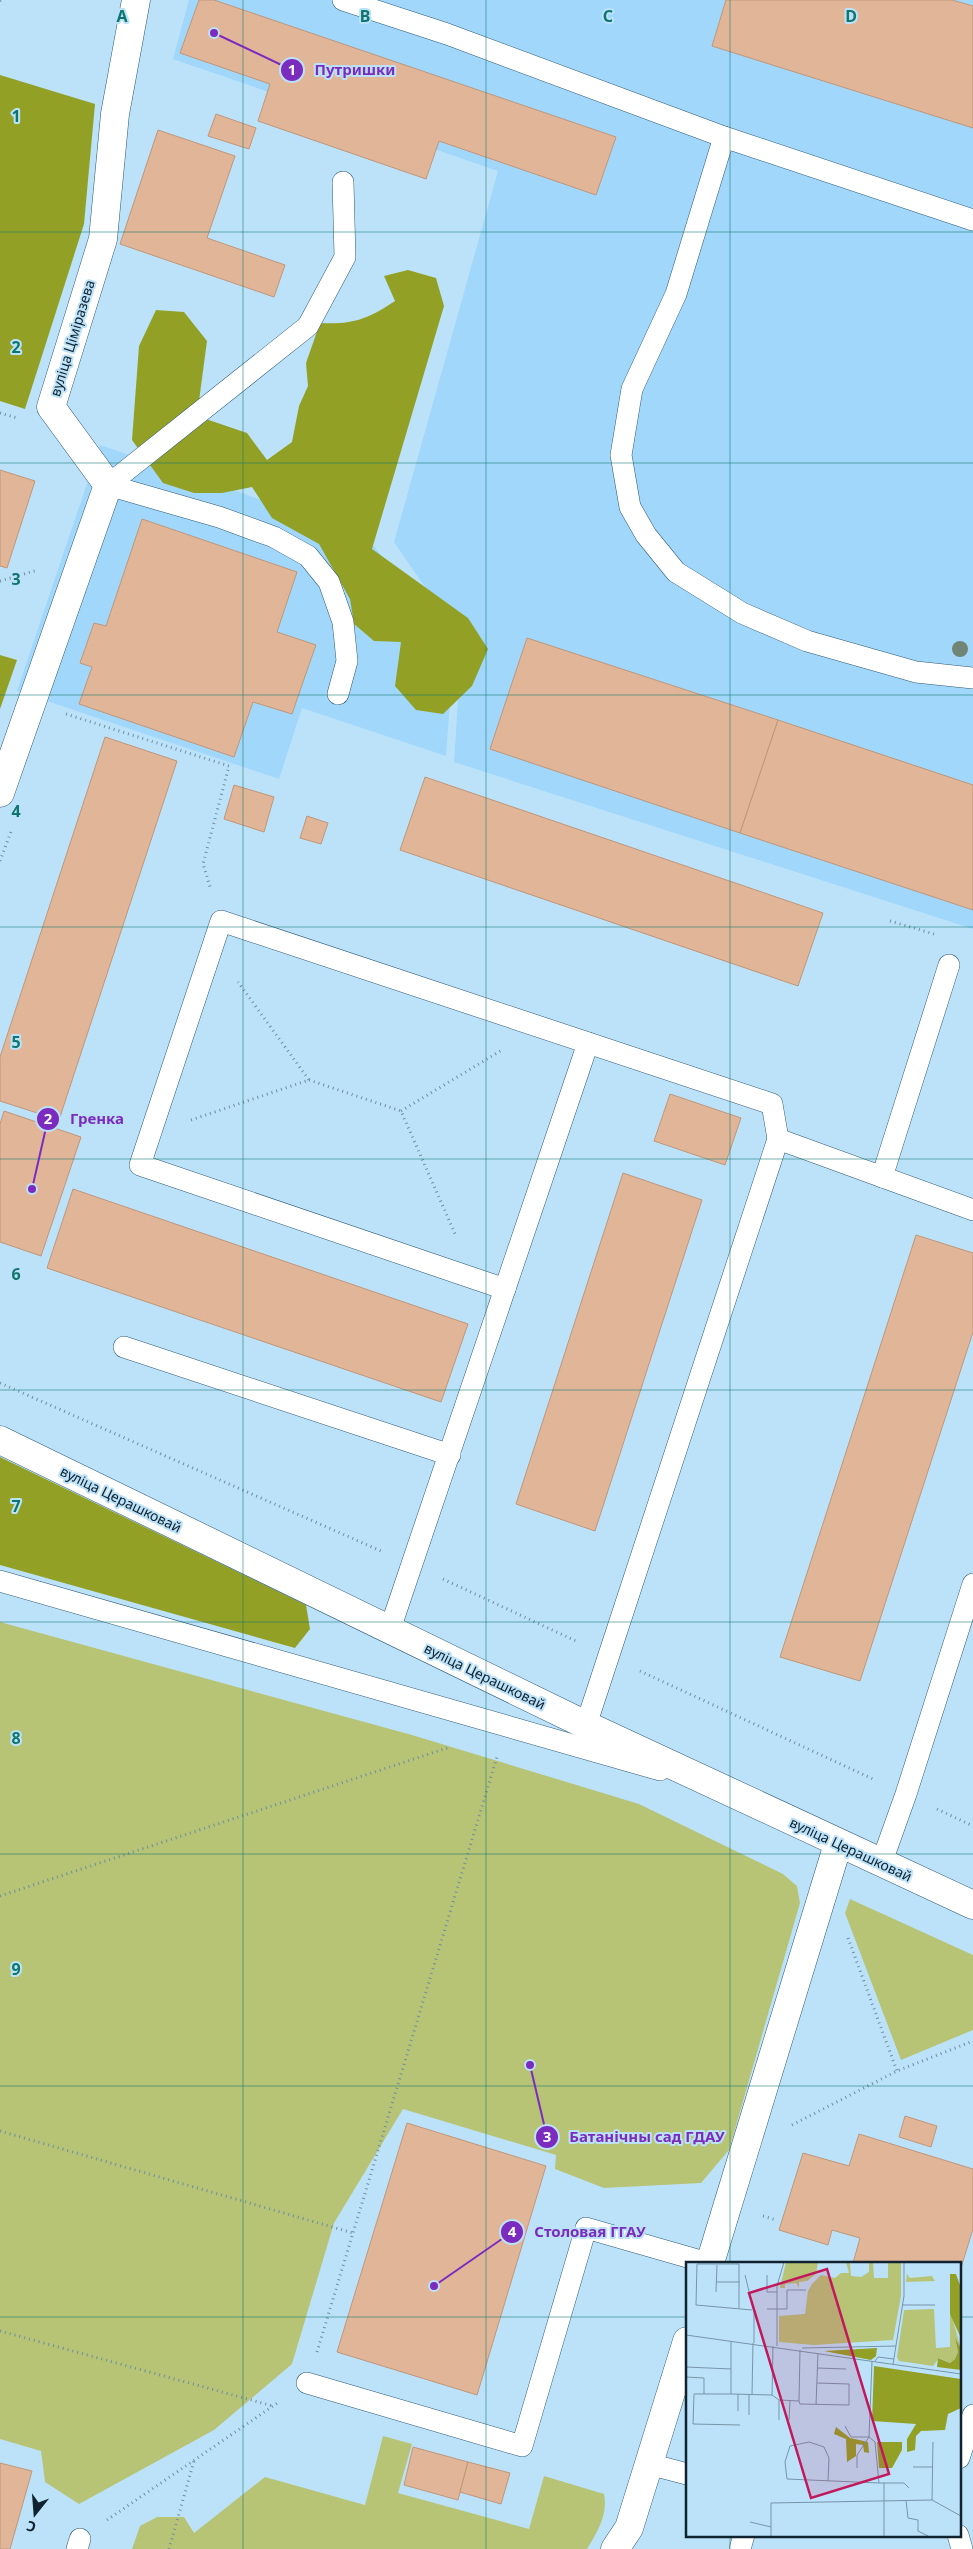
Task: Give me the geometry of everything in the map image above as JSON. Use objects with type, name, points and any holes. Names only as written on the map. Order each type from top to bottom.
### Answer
[{"type":"street","name":"вуліца Ціміразева","points":[[108,485],[51,407],[103,239],[115,114],[136,0]]},
{"type":"street","points":[[0,793],[108,485]]},
{"type":"street","name":"вуліца Церашковай","points":[[0,1440],[586,1725],[838,1844],[973,1905]]},
{"type":"street","points":[[709,2262],[838,1844]]},
{"type":"street","points":[[615,2549],[629,2528],[686,2344]]},
{"type":"lane","points":[[343,0],[447,34],[724,137],[973,220]]},
{"type":"lane","points":[[724,137],[676,294],[632,389],[621,455],[630,507],[646,535],[676,572],[742,614],[807,641],[916,672],[973,678]]},
{"type":"lane","points":[[108,485],[308,326],[346,257],[343,182]]},
{"type":"lane","points":[[108,485],[218,517],[274,537],[308,556],[329,582],[343,622],[347,661],[338,694]]},
{"type":"lane","points":[[505,1289],[140,1165],[221,921],[772,1104],[778,1139],[586,1725]]},
{"type":"lane","points":[[882,1177],[949,965]]},
{"type":"lane","points":[[390,1629],[588,1043]]},
{"type":"lane","points":[[778,1139],[973,1210]]},
{"type":"lane","points":[[124,1347],[450,1455]]},
{"type":"lane","points":[[0,1581],[711,1784]]},
{"type":"lane","points":[[881,1864],[906,1794],[973,1584]]},
{"type":"lane","points":[[307,2383],[522,2446],[586,2228],[705,2262]]},
{"type":"lane","points":[[960,2455],[973,2415]]},
{"type":"lane","points":[[650,2464],[686,2474]]},
{"type":"lane","points":[[740,2549],[744,2536]]},
{"type":"lane","points":[[958,2536],[962,2549]]},
{"type":"path","points":[[0,581],[45,567]]},
{"type":"path","points":[[63,713],[229,766],[203,864],[221,921]]},
{"type":"path","points":[[890,921],[936,934]]},
{"type":"path","points":[[212,947],[309,1080],[402,1111],[474,1278]]},
{"type":"path","points":[[402,1111],[540,1027]]},
{"type":"path","points":[[150,1134],[309,1080]]},
{"type":"path","points":[[0,1383],[412,1565],[973,1826]]},
{"type":"path","points":[[0,1896],[451,1746]]},
{"type":"path","points":[[78,2544],[307,2383],[499,1749]]},
{"type":"path","points":[[844,1929],[897,2072]]},
{"type":"path","points":[[790,2126],[897,2072],[973,2041]]},
{"type":"path","points":[[0,2131],[353,2233]]},
{"type":"path","points":[[0,2331],[273,2406]]},
{"type":"path","points":[[169,2549],[194,2461]]},
{"type":"shaded area","points":[[189,0],[973,0],[973,929],[454,762],[462,641],[394,542],[498,171],[173,59]]},
{"type":"shaded area","points":[[100,445],[365,535],[454,647],[446,756],[302,708],[279,779],[17,691]]},
{"type":"green space","points":[[0,75],[95,104],[84,224],[25,409],[0,401]]},
{"type":"green space","points":[[408,270],[436,278],[444,306],[372,549],[468,618],[488,649],[472,686],[443,714],[416,710],[395,686],[401,642],[374,641],[354,624],[350,599],[319,544],[272,518],[252,487],[222,493],[194,493],[163,483],[132,440],[139,346],[156,310],[184,312],[207,341],[197,416],[247,433],[267,460],[292,442],[299,406],[308,386],[306,363],[320,323],[341,323],[359,320],[395,301],[384,276]]},
{"type":"green space","points":[[0,655],[17,660],[0,709]]},
{"type":"green space","points":[[0,1457],[306,1605],[310,1629],[295,1648],[0,1565]]},
{"type":"green space","points":[[0,1622],[412,1735],[639,1804],[783,1874],[797,1886],[800,1903],[729,2150],[701,2183],[604,2188],[555,2169],[556,2155],[403,2109],[334,2223],[292,2364],[214,2430],[79,2504],[45,2482],[41,2451],[0,2439]]},
{"type":"green space","points":[[850,1899],[973,1955],[973,2030],[901,2060],[845,1913]]},
{"type":"green space","points":[[383,2436],[412,2444],[398,2493],[529,2529],[544,2476],[604,2494],[605,2509],[601,2523],[587,2549],[132,2549],[140,2526],[157,2517],[184,2517],[194,2533],[265,2477],[365,2505]]},
{"type":"building","points":[[199,0],[214,0],[616,137],[596,195],[439,141],[426,179],[258,121],[270,84],[180,53]]},
{"type":"building","points":[[726,0],[952,0],[973,6],[973,128],[712,46]]},
{"type":"building","points":[[216,114],[256,128],[249,149],[208,136]]},
{"type":"building","points":[[158,130],[235,156],[207,238],[285,265],[274,297],[120,244]]},
{"type":"building","points":[[0,470],[35,481],[7,568],[0,566]]},
{"type":"building","points":[[142,519],[297,572],[277,632],[316,645],[292,714],[253,702],[234,757],[79,704],[92,667],[80,663],[94,623],[106,626]]},
{"type":"building","points":[[527,638],[778,720],[740,833],[490,749]]},
{"type":"building","points":[[778,720],[973,785],[973,910],[740,833]]},
{"type":"building","points":[[105,737],[177,761],[59,1120],[0,1101],[0,1057]]},
{"type":"building","points":[[425,777],[823,913],[798,986],[400,850]]},
{"type":"building","points":[[234,785],[274,797],[264,832],[224,819]]},
{"type":"building","points":[[307,816],[328,823],[321,844],[300,838]]},
{"type":"building","points":[[670,1094],[741,1118],[725,1165],[654,1141]]},
{"type":"building","points":[[4,1111],[81,1137],[41,1256],[0,1242],[0,1124]]},
{"type":"building","points":[[623,1173],[702,1200],[595,1531],[516,1504]]},
{"type":"building","points":[[73,1189],[468,1324],[441,1402],[47,1268]]},
{"type":"building","points":[[916,1235],[973,1253],[973,1332],[860,1681],[780,1657]]},
{"type":"building","points":[[905,2116],[937,2126],[931,2147],[899,2137]]},
{"type":"building","points":[[407,2123],[546,2166],[477,2395],[337,2352]]},
{"type":"building","points":[[859,2134],[973,2169],[973,2229],[960,2271],[960,2262],[853,2262],[860,2238],[832,2230],[828,2245],[779,2230],[803,2153],[849,2166]]},
{"type":"building","points":[[413,2447],[468,2462],[458,2500],[404,2485]]},
{"type":"building","points":[[468,2462],[510,2473],[501,2504],[460,2492]]},
{"type":"building","points":[[0,2463],[32,2471],[10,2549],[0,2549]]},
{"type":"place","name":"Путришки","points":[[214,33]]},
{"type":"place","name":"Гренка","points":[[32,1189]]},
{"type":"place","name":"Батанічны сад ГДАУ","points":[[530,2065]]},
{"type":"place","name":"Столовая ГГАУ","points":[[434,2286]]}]
